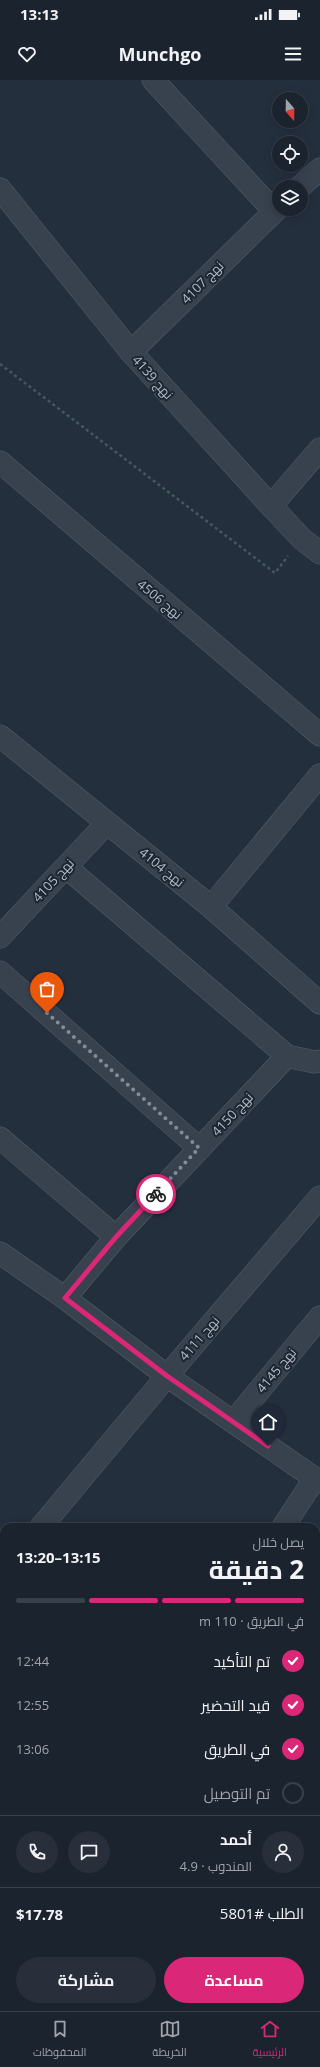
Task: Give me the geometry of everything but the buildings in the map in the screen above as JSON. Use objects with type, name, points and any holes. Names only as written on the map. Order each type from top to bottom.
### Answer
[{"type":"street","name":"نهج 4107","points":[[153,80],[272,205]]},
{"type":"street","points":[[308,180],[320,169]]},
{"type":"street","name":"نهج 4139","points":[[0,189],[131,352],[302,539],[320,553]]},
{"type":"street","name":"نهج 4107","points":[[131,352],[272,213]]},
{"type":"street","points":[[271,506],[320,449]]},
{"type":"street","name":"نهج 4506","points":[[0,462],[320,735]]},
{"type":"street","name":"نهج 4104","points":[[0,736],[212,907],[320,1003]]},
{"type":"street","points":[[212,907],[320,774]]},
{"type":"street","name":"نهج 4105","points":[[0,937],[107,823]]},
{"type":"street","points":[[66,867],[287,1056],[314,1062],[320,1061]]},
{"type":"street","points":[[0,972],[199,1148]]},
{"type":"street","name":"نهج 4150","points":[[65,1298],[116,1237],[287,1056]]},
{"type":"street","points":[[0,1138],[116,1237]]},
{"type":"street","name":"نهج 4111","points":[[48,1523],[167,1376],[320,1197]]},
{"type":"street","points":[[0,1253],[65,1298],[167,1376],[317,1480],[286,1523]]},
{"type":"street","name":"نهج 4145","points":[[233,1422],[320,1317]]},
{"type":"path","points":[[0,364],[275,573],[302,539]]},
{"type":"way so far","points":[[47,1013],[199,1148],[156,1194]]},
{"type":"route","points":[[156,1194],[116,1237],[65,1298],[167,1376],[268,1446]]}]
